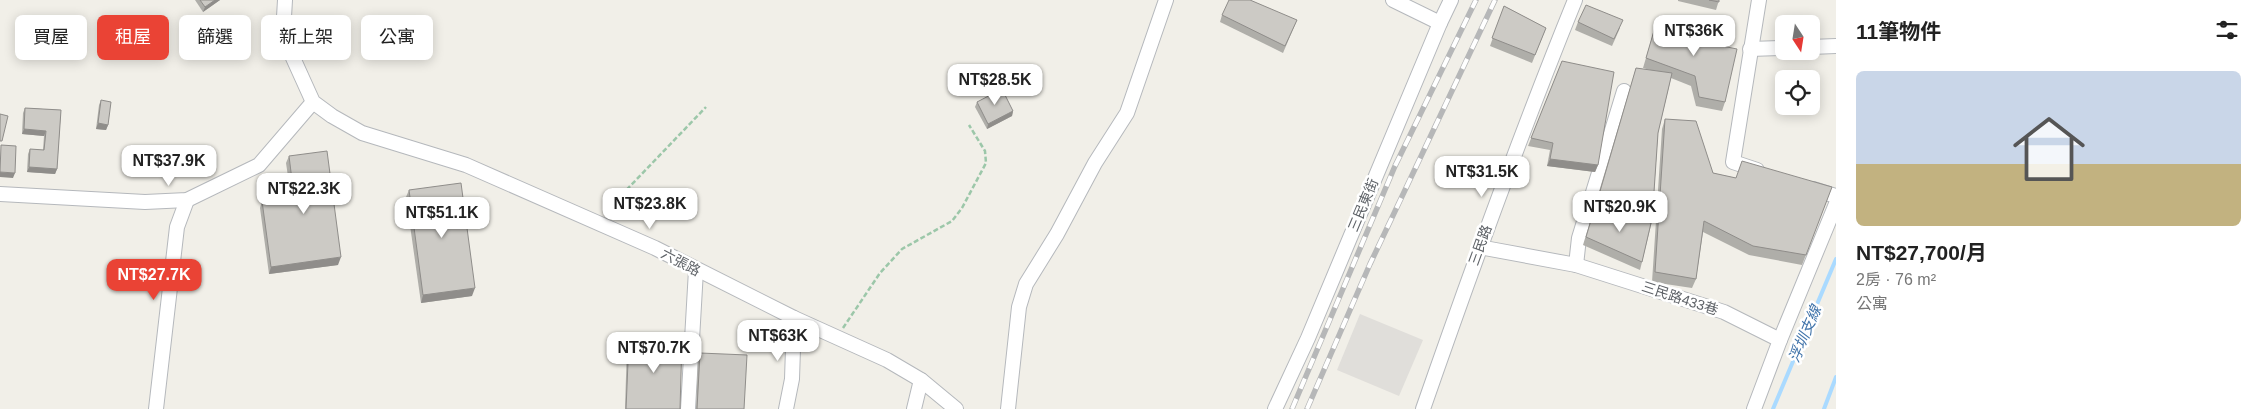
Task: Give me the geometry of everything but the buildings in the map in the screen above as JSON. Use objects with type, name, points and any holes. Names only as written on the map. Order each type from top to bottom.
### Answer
[{"type":"street","points":[[0,194],[145,202],[187,200],[259,165],[313,102],[289,49],[284,17],[285,0]]},
{"type":"street","points":[[1008,409],[1019,307],[1026,284],[1127,113],[1166,0]]},
{"type":"street","points":[[1393,0],[1440,23]]},
{"type":"street","name":"三民東街","points":[[1274,409],[1308,338],[1451,0]]},
{"type":"street","name":"三民路","points":[[1423,409],[1479,247],[1529,112],[1575,0]]},
{"type":"street","points":[[1759,0],[1732,162],[1769,174]]},
{"type":"street","points":[[1820,47],[1836,46]]},
{"type":"street","points":[[1750,49],[1775,48]]},
{"type":"street","points":[[1576,265],[1579,238],[1624,91]]},
{"type":"street","name":"六張路","points":[[313,102],[332,116],[362,133],[466,165],[655,248],[794,318],[887,360],[921,380],[956,409]]},
{"type":"street","points":[[1803,185],[1836,196]]},
{"type":"street","points":[[156,409],[177,227],[187,200]]},
{"type":"street","points":[[1754,409],[1836,204]]},
{"type":"street","name":"三民路433巷","points":[[1479,247],[1576,265],[1724,312],[1780,340]]},
{"type":"street","points":[[688,409],[696,270]]},
{"type":"street","points":[[786,409],[792,378],[794,318]]},
{"type":"street","points":[[914,409],[921,380]]},
{"type":"path","points":[[603,224],[612,205],[706,107]]},
{"type":"path","points":[[838,338],[880,273],[902,249],[952,221],[962,208],[986,163],[985,151],[968,125]]},
{"type":"shaded area","points":[[1360,314],[1423,340],[1399,396],[1337,370]]},
{"type":"waterway","name":"浮圳支線","points":[[1773,409],[1836,259]]},
{"type":"waterway","points":[[1824,409],[1836,377]]},
{"type":"railway","points":[[1292,409],[1395,166],[1476,0]]},
{"type":"railway","points":[[1307,409],[1370,264],[1495,0]]}]
